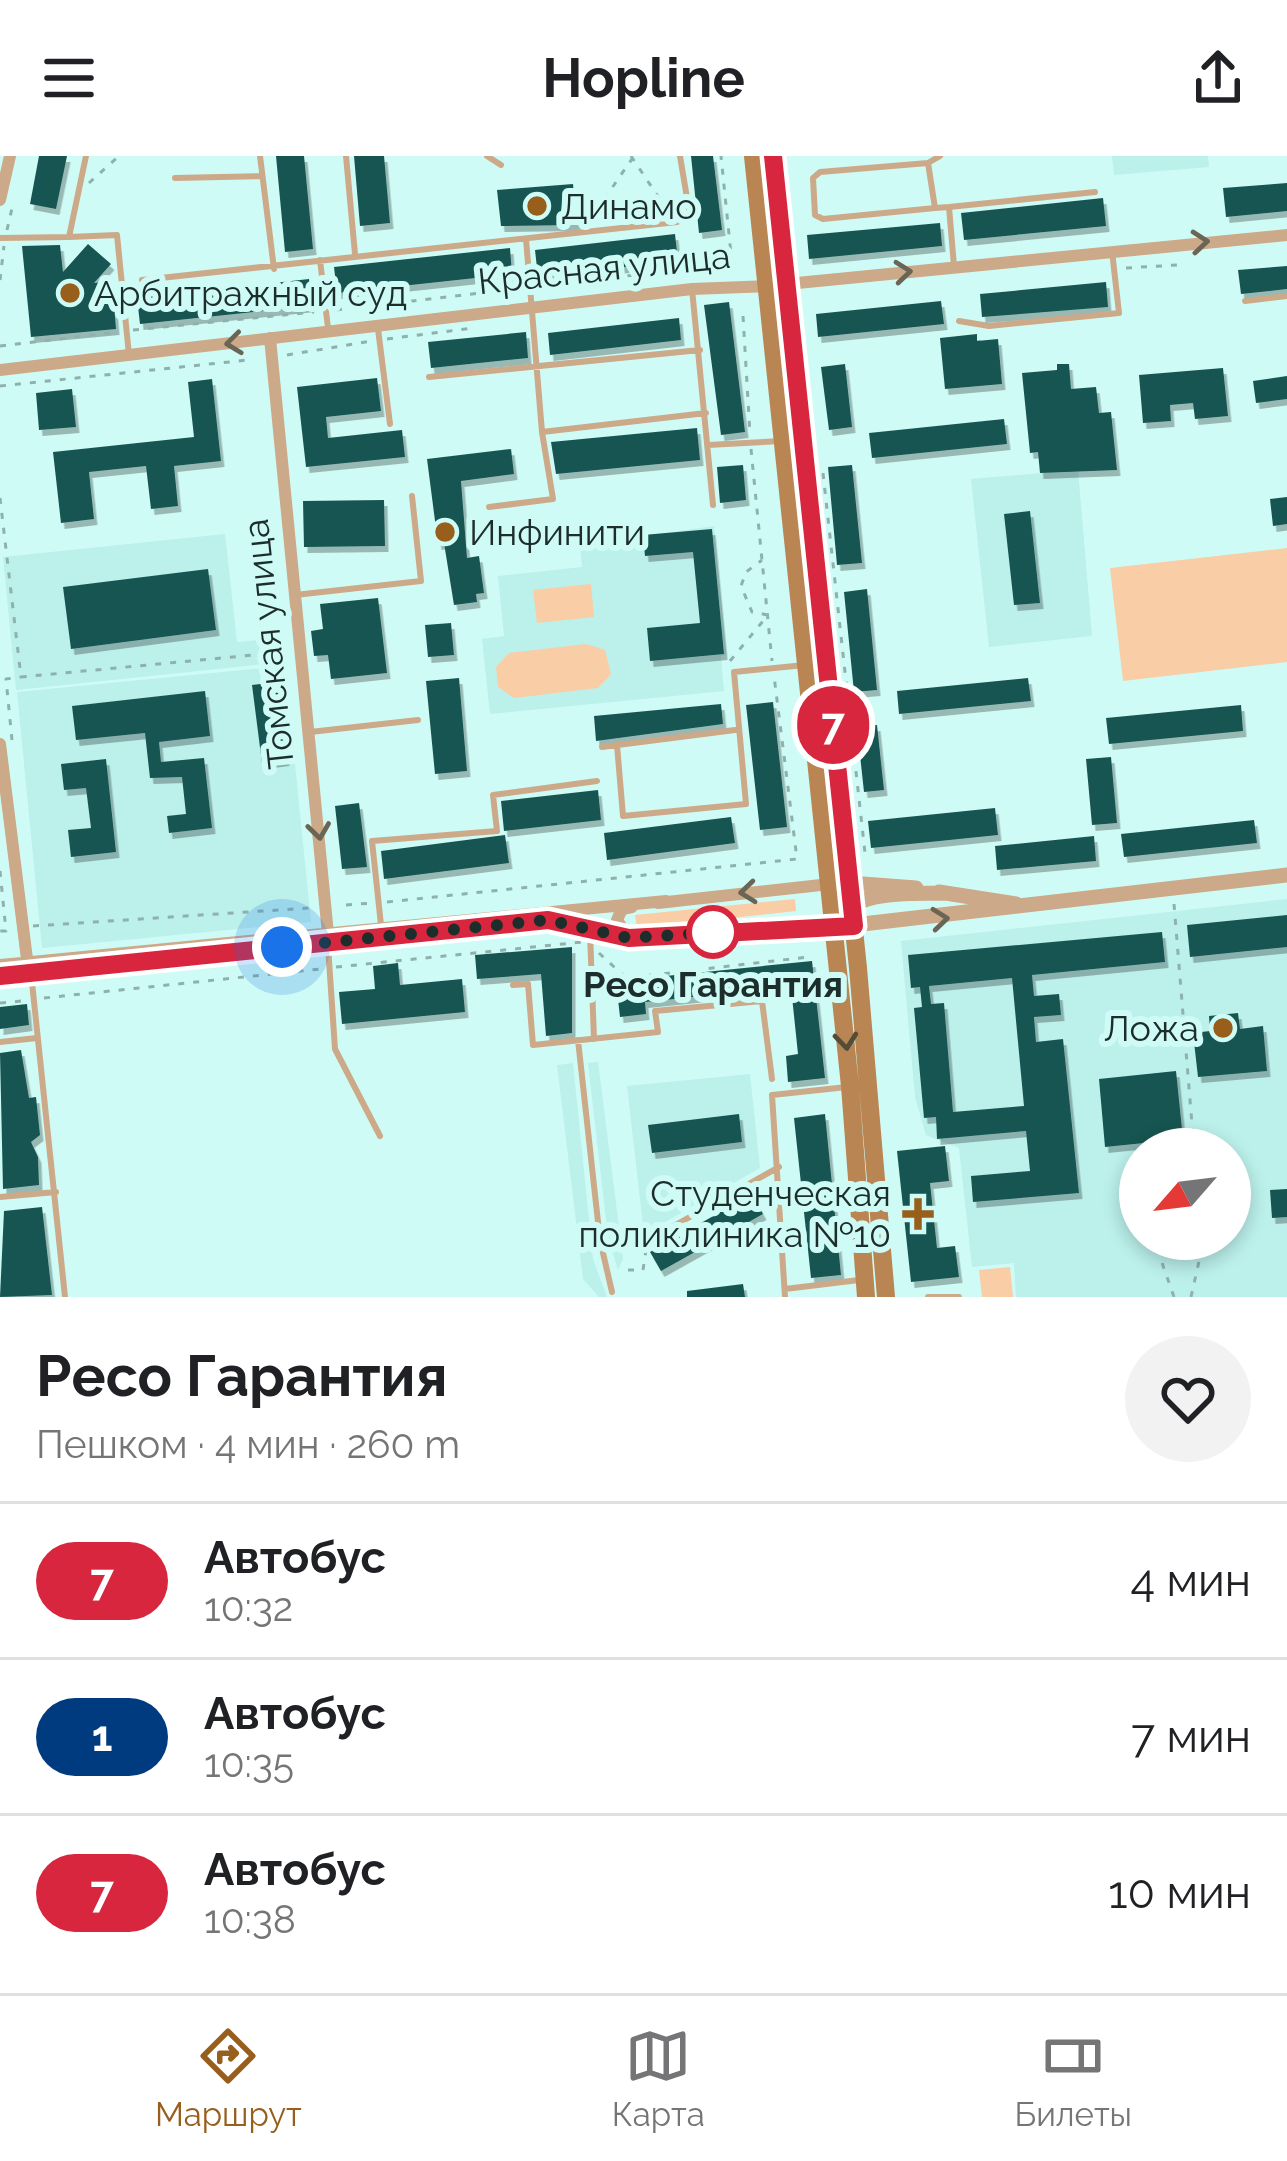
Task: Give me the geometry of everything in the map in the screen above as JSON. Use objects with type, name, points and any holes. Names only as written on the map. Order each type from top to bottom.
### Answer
[{"type":"main road","points":[[753,156],[777,285],[886,1297]]},
{"type":"main road","points":[[773,156],[784,441],[808,664],[840,884],[852,904],[844,925],[865,1288]]},
{"type":"street","points":[[7,198],[10,156]]},
{"type":"street","name":"Красная улица","points":[[0,370],[328,332],[378,333],[692,289],[777,285],[1287,235]]},
{"type":"street","name":"Томская улица","points":[[270,338],[328,937]]},
{"type":"street","points":[[6,741],[4,823],[28,968]]},
{"type":"street","points":[[382,931],[548,920],[590,936],[629,938],[844,925],[1287,875]]},
{"type":"street","points":[[0,976],[28,968],[840,884],[1025,905]]},
{"type":"street","points":[[852,904],[945,893]]},
{"type":"street","points":[[629,938],[619,928],[619,912],[666,901]]},
{"type":"street","points":[[0,965],[28,968]]},
{"type":"lane","points":[[70,237],[86,156]]},
{"type":"lane","points":[[260,156],[274,269]]},
{"type":"lane","points":[[346,156],[355,254]]},
{"type":"lane","points":[[487,156],[501,166]]},
{"type":"lane","points":[[680,156],[690,215]]},
{"type":"lane","points":[[940,156],[928,163],[820,172],[813,178],[815,215],[823,219],[1095,192]]},
{"type":"lane","points":[[928,163],[935,208]]},
{"type":"lane","points":[[175,178],[262,176]]},
{"type":"lane","points":[[950,207],[954,266]]},
{"type":"lane","points":[[142,280],[676,222]]},
{"type":"lane","points":[[3,238],[117,235],[129,355]]},
{"type":"lane","points":[[489,507],[554,499],[542,431],[526,238]]},
{"type":"lane","points":[[959,321],[989,326],[1120,313],[1112,251]]},
{"type":"lane","points":[[320,260],[328,332]]},
{"type":"lane","points":[[692,289],[713,505]]},
{"type":"lane","points":[[1246,301],[1287,296]]},
{"type":"lane","points":[[378,333],[390,424]]},
{"type":"lane","points":[[429,377],[700,350]]},
{"type":"lane","points":[[542,431],[706,413]]},
{"type":"lane","points":[[708,445],[784,441]]},
{"type":"lane","points":[[292,596],[421,581],[412,496]]},
{"type":"lane","points":[[617,745],[622,817],[746,804],[734,672],[808,664]]},
{"type":"lane","points":[[306,733],[418,721]]},
{"type":"lane","points":[[602,747],[736,730]]},
{"type":"lane","points":[[382,931],[372,841],[497,831],[493,795],[596,781]]},
{"type":"lane","points":[[590,936],[594,1039]]},
{"type":"lane","points":[[328,937],[335,1049],[380,1136]]},
{"type":"lane","points":[[28,968],[65,1297]]},
{"type":"lane","points":[[513,985],[528,984],[533,1045],[658,1032],[655,1011],[762,1001],[772,1079]]},
{"type":"lane","points":[[0,1042],[37,1038]]},
{"type":"lane","points":[[578,1040],[600,1240],[612,1292]]},
{"type":"lane","points":[[850,1086],[772,1095],[785,1293],[865,1288]]},
{"type":"lane","points":[[647,1241],[779,1167]]},
{"type":"lane","points":[[0,1198],[56,1192]]},
{"type":"lane","points":[[928,1297],[958,1297]]},
{"type":"path","points":[[79,192],[119,156]]},
{"type":"path","points":[[0,346],[732,264],[721,156]]},
{"type":"path","points":[[582,232],[632,157],[669,212]]},
{"type":"path","points":[[0,280],[7,198]]},
{"type":"path","points":[[346,904],[797,859],[750,443],[743,316]]},
{"type":"path","points":[[287,355],[378,333],[491,326]]},
{"type":"path","points":[[0,386],[248,360]]},
{"type":"path","points":[[822,466],[865,853]]},
{"type":"path","points":[[0,498],[21,677]]},
{"type":"path","points":[[762,560],[746,572],[741,586],[752,612],[768,615]]},
{"type":"path","points":[[730,661],[768,615]]},
{"type":"path","points":[[6,741],[6,679],[285,652]]},
{"type":"path","points":[[0,872],[6,931],[0,931]]},
{"type":"path","points":[[1174,904],[1192,1128]]},
{"type":"path","points":[[31,926],[309,908]]},
{"type":"path","points":[[0,1003],[590,936],[626,978],[808,957]]},
{"type":"path","points":[[628,1270],[643,1270],[647,1241]]},
{"type":"path","points":[[1161,1260],[1174,1297]]},
{"type":"path","points":[[1191,1297],[1199,1260]]},
{"type":"shaded area","points":[[1112,156],[1208,156],[1209,167],[1114,175]]},
{"type":"shaded area","points":[[1078,470],[1092,636],[989,647],[971,479]]},
{"type":"shaded area","points":[[714,526],[727,655],[721,656],[724,691],[490,714],[482,639],[504,636],[498,576],[582,567],[580,545]]},
{"type":"shaded area","points":[[225,534],[237,642],[272,639],[274,663],[16,690],[3,557]]},
{"type":"shaded area","points":[[1287,548],[1287,662],[1123,681],[1110,568]]},
{"type":"shaded area","points":[[591,584],[594,617],[537,623],[533,590]]},
{"type":"shaded area","points":[[586,644],[605,650],[611,674],[598,688],[514,698],[498,687],[496,667],[509,653]]},
{"type":"shaded area","points":[[285,666],[311,922],[42,948],[17,692]]},
{"type":"shaded area","points":[[795,899],[796,911],[637,928],[635,915]]},
{"type":"shaded area","points":[[1287,899],[1287,1297],[1016,1297],[1014,1263],[972,1267],[959,1148],[926,1135],[915,1097],[901,941]]},
{"type":"shaded area","points":[[598,1062],[623,1259],[618,1270],[608,1237],[588,1063]]},
{"type":"shaded area","points":[[573,1063],[593,1259],[607,1297],[599,1297],[583,1279],[557,1065]]},
{"type":"shaded area","points":[[750,1074],[760,1168],[644,1234],[627,1086]]},
{"type":"shaded area","points":[[1010,1267],[1013,1297],[982,1297],[979,1270]]},
{"type":"building","points":[[39,156],[67,156],[56,209],[30,204]]},
{"type":"building","points":[[276,156],[304,156],[313,249],[285,252]]},
{"type":"building","points":[[354,156],[384,156],[390,223],[360,226]]},
{"type":"building","points":[[691,156],[713,156],[722,230],[699,233]]},
{"type":"building","points":[[1287,183],[1287,211],[1226,217],[1223,188]]},
{"type":"building","name":"Динамо","points":[[573,184],[577,225],[501,226],[497,190]]},
{"type":"building","points":[[1103,198],[1106,226],[964,240],[961,213]]},
{"type":"building","points":[[940,223],[942,246],[809,259],[807,235]]},
{"type":"building","points":[[675,234],[678,261],[538,277],[535,250]]},
{"type":"building","name":"Арбитражный суд","points":[[88,244],[111,264],[94,283],[112,281],[116,329],[31,337],[22,246],[60,245],[63,272]]},
{"type":"building","points":[[510,248],[512,274],[337,293],[334,267]]},
{"type":"building","points":[[1287,266],[1287,289],[1241,294],[1238,270]]},
{"type":"building","points":[[309,279],[312,306],[140,324],[137,298]]},
{"type":"building","points":[[1106,282],[1108,307],[982,317],[980,294]]},
{"type":"building","points":[[941,301],[944,324],[818,337],[816,314]]},
{"type":"building","points":[[729,302],[745,432],[721,435],[704,305]]},
{"type":"building","points":[[679,318],[681,340],[550,355],[548,333]]},
{"type":"building","points":[[526,332],[528,358],[431,368],[428,342]]},
{"type":"building","points":[[977,334],[977,341],[998,339],[1002,384],[945,389],[940,338]]},
{"type":"building","points":[[845,364],[852,427],[829,430],[821,367]]},
{"type":"building","points":[[1057,364],[1069,364],[1071,389],[1096,387],[1099,413],[1111,412],[1117,470],[1040,473],[1038,452],[1030,453],[1022,373],[1057,370]]},
{"type":"building","points":[[1223,368],[1228,416],[1195,419],[1193,403],[1170,405],[1171,421],[1143,423],[1139,375]]},
{"type":"building","points":[[1287,376],[1287,399],[1256,403],[1253,381]]},
{"type":"building","points":[[377,378],[381,411],[326,417],[328,438],[402,430],[405,457],[306,467],[297,387]]},
{"type":"building","points":[[212,379],[221,461],[174,466],[178,506],[151,509],[146,466],[89,472],[94,519],[61,523],[53,452],[194,437],[188,382]]},
{"type":"building","points":[[72,389],[76,427],[39,430],[36,393]]},
{"type":"building","points":[[1004,419],[1007,444],[872,458],[869,433]]},
{"type":"building","points":[[697,428],[700,460],[556,474],[551,442]]},
{"type":"building","points":[[511,449],[514,474],[461,481],[467,558],[479,556],[484,593],[476,594],[477,602],[454,605],[444,543],[438,544],[427,459]]},
{"type":"building","points":[[743,465],[746,500],[720,503],[717,467]]},
{"type":"building","points":[[852,465],[862,563],[837,565],[828,467]]},
{"type":"building","points":[[1287,497],[1287,524],[1273,526],[1270,499]]},
{"type":"building","points":[[384,500],[385,546],[304,547],[303,501]]},
{"type":"building","points":[[1030,511],[1040,603],[1014,605],[1004,514]]},
{"type":"building","points":[[712,529],[724,654],[650,661],[647,628],[700,623],[693,552],[645,556],[643,535]]},
{"type":"building","points":[[208,569],[216,630],[71,649],[63,587]]},
{"type":"building","points":[[867,589],[877,690],[854,692],[844,592]]},
{"type":"building","points":[[378,598],[387,673],[331,679],[328,655],[314,656],[311,631],[323,629],[320,604]]},
{"type":"building","points":[[451,623],[454,655],[428,657],[425,625]]},
{"type":"building","points":[[459,678],[467,771],[435,774],[426,681]]},
{"type":"building","points":[[1028,678],[1031,701],[899,714],[897,691]]},
{"type":"building","points":[[277,682],[286,760],[262,763],[252,685]]},
{"type":"building","points":[[205,691],[210,736],[159,742],[161,762],[204,758],[212,828],[169,833],[167,816],[186,814],[182,777],[150,778],[145,733],[76,740],[72,706]]},
{"type":"building","points":[[773,702],[787,827],[760,830],[746,705]]},
{"type":"building","points":[[721,704],[723,724],[596,741],[594,716]]},
{"type":"building","points":[[1241,705],[1243,731],[1109,744],[1106,718]]},
{"type":"building","points":[[877,725],[884,790],[864,792],[857,727]]},
{"type":"building","points":[[1111,757],[1117,823],[1092,825],[1086,759]]},
{"type":"building","points":[[106,759],[116,852],[71,857],[68,830],[91,828],[86,788],[64,790],[61,764]]},
{"type":"building","points":[[598,790],[601,820],[504,831],[501,801]]},
{"type":"building","points":[[359,803],[367,867],[342,869],[335,806]]},
{"type":"building","points":[[995,808],[998,835],[871,848],[868,821]]},
{"type":"building","points":[[731,817],[735,843],[607,860],[604,833]]},
{"type":"building","points":[[1254,820],[1257,843],[1124,857],[1121,834]]},
{"type":"building","points":[[505,835],[509,863],[384,879],[381,851]]},
{"type":"building","points":[[1094,836],[1096,861],[997,870],[995,846]]},
{"type":"building","points":[[1287,915],[1287,947],[1190,957],[1187,925]]},
{"type":"building","points":[[1162,932],[1165,962],[1032,975],[1034,996],[1059,994],[1061,1015],[1034,1017],[1036,1042],[1063,1039],[1079,1193],[973,1202],[971,1176],[1030,1171],[1026,1131],[937,1139],[936,1117],[924,1118],[914,1008],[922,1007],[920,987],[911,988],[908,955]],"holes":[[[1012,978],[1024,1106],[953,1112],[944,1003],[931,1004],[929,986]]]},
{"type":"building","points":[[572,947],[572,1033],[546,1036],[541,974],[477,979],[475,955]]},
{"type":"building","points":[[812,961],[825,1078],[788,1082],[786,1056],[798,1054],[791,987],[645,1002],[646,1014],[620,1017],[616,981]]},
{"type":"building","points":[[398,963],[400,985],[462,979],[465,1012],[342,1024],[339,992],[375,989],[373,966]]},
{"type":"building","points":[[27,1004],[29,1025],[0,1029],[0,1007]]},
{"type":"building","points":[[1238,1013],[1240,1029],[1263,1026],[1267,1071],[1198,1077],[1193,1033],[1210,1031],[1209,1016]]},
{"type":"building","points":[[21,1050],[29,1098],[36,1097],[40,1135],[31,1142],[38,1157],[39,1185],[3,1189],[0,1053]]},
{"type":"building","points":[[1176,1071],[1182,1128],[1119,1128],[1119,1146],[1105,1147],[1099,1079]]},
{"type":"building","points":[[739,1114],[742,1142],[652,1153],[648,1125]]},
{"type":"building","points":[[825,1114],[841,1275],[811,1278],[794,1118]]},
{"type":"building","name":"Студенческая поликлиника №10","points":[[945,1146],[949,1181],[930,1183],[937,1248],[955,1246],[959,1277],[911,1282],[897,1151]]},
{"type":"building","points":[[1287,1189],[1287,1217],[1272,1218],[1270,1190]]},
{"type":"building","points":[[752,1194],[763,1214],[661,1271],[650,1252]]},
{"type":"building","points":[[42,1207],[52,1295],[0,1297],[4,1211]]},
{"type":"building","points":[[743,1284],[745,1297],[687,1297],[687,1291]]},
{"type":"bus line","name":"7","points":[[0,976],[548,920],[629,938],[805,925],[854,926],[773,156]]},
{"type":"place","name":"Динамо","points":[[537,206]]},
{"type":"place","name":"Арбитражный суд","points":[[70,293]]},
{"type":"place","name":"Инфинити","points":[[445,532]]},
{"type":"place","name":"Ресо Гарантия","points":[[713,932]]},
{"type":"place","name":"Ложа","points":[[1223,1028]]},
{"type":"place","name":"Студенческая поликлиника №10","points":[[918,1214]]},
{"type":"route","points":[[282,947],[548,920],[629,938],[733,931],[713,932]]}]
